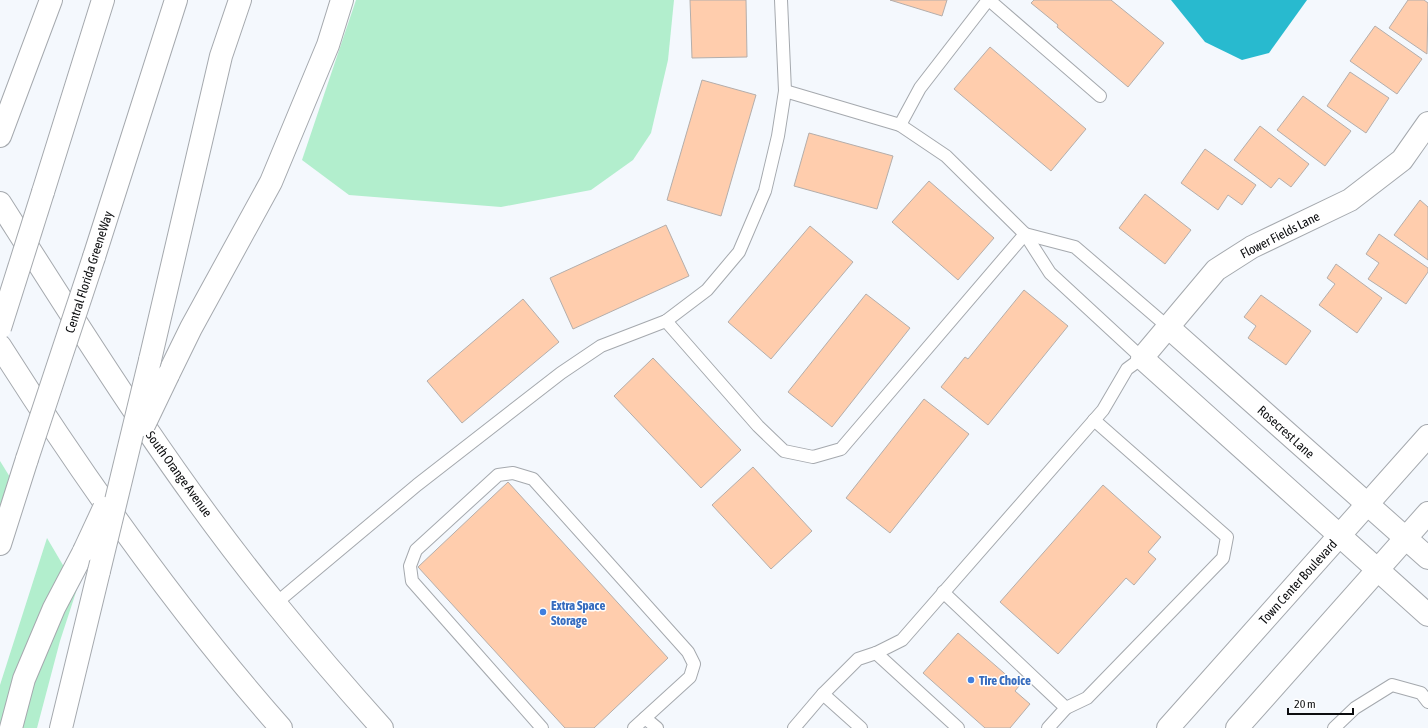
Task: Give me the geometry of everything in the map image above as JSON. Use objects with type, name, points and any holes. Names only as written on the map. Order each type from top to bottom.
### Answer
[{"type":"main road","points":[[1,133],[51,0]]},
{"type":"main road","points":[[0,328],[103,0]]},
{"type":"main road","name":"Central Florida GreeneWay","points":[[0,544],[176,0]]},
{"type":"main road","points":[[61,728],[150,360],[221,56],[240,0]]},
{"type":"main road","points":[[11,728],[24,679],[54,608],[84,551],[191,328],[271,182],[328,46],[342,0]]},
{"type":"main road","name":"Flower Fields Lane","points":[[1142,358],[1216,270],[1252,247],[1350,200],[1402,160],[1428,123]]},
{"type":"main road","name":"South Orange Avenue","points":[[0,203],[136,413],[198,501],[275,604],[382,728]]},
{"type":"main road","name":"Rosecrest Lane","points":[[1168,327],[1428,558]]},
{"type":"main road","points":[[0,346],[111,514],[176,600],[251,694],[281,728]]},
{"type":"main road","points":[[1142,358],[1428,615]]},
{"type":"main road","name":"Town Center Boulevard","points":[[1168,728],[1428,436]]},
{"type":"main road","points":[[1237,728],[1428,513]]},
{"type":"lane","points":[[275,604],[417,485],[561,373],[601,346],[666,321],[707,290],[739,252],[765,191],[778,136],[785,91],[781,0]]},
{"type":"lane","points":[[900,125],[920,88],[989,0],[1100,96]]},
{"type":"lane","points":[[785,91],[900,125],[946,156],[1025,234],[1050,273],[1142,358],[1127,369],[1103,410],[902,640],[876,653],[858,659],[823,694],[794,728]]},
{"type":"lane","points":[[666,321],[758,426],[784,451],[813,457],[841,449],[1025,234]]},
{"type":"lane","points":[[1025,234],[1075,247],[1168,327]]},
{"type":"lane","points":[[1048,728],[1066,708],[1087,698],[1223,558],[1227,537],[1094,420]]},
{"type":"lane","points":[[542,728],[412,582],[410,566],[416,550],[498,475],[513,473],[533,479],[688,652],[694,664],[690,677],[634,728]]},
{"type":"lane","points":[[943,592],[1066,708]]},
{"type":"lane","points":[[876,653],[958,728]]},
{"type":"lane","points":[[1334,728],[1354,708],[1392,685],[1421,693],[1428,702]]},
{"type":"lane","points":[[823,694],[861,728]]},
{"type":"lane","points":[[645,718],[657,728]]},
{"type":"green space","points":[[356,0],[674,0],[668,60],[651,133],[633,160],[591,190],[501,207],[349,195],[302,160]]},
{"type":"green space","points":[[0,461],[18,490],[0,545]]},
{"type":"green space","points":[[47,538],[77,589],[60,641],[37,728],[0,728],[0,685]]},
{"type":"water","points":[[1171,0],[1307,0],[1269,53],[1242,60],[1205,42]]},
{"type":"building","points":[[690,0],[746,0],[747,57],[692,58]]},
{"type":"building","points":[[890,0],[947,0],[942,16]]},
{"type":"building","points":[[1034,0],[1111,0],[1164,43],[1128,87],[1031,3]]},
{"type":"building","points":[[1408,0],[1424,0],[1428,3],[1427,54],[1389,28]]},
{"type":"building","points":[[1375,26],[1422,59],[1397,94],[1350,61]]},
{"type":"building","points":[[990,47],[1086,129],[1051,171],[954,89]]},
{"type":"building","points":[[1350,72],[1389,98],[1366,133],[1327,106]]},
{"type":"building","points":[[702,80],[756,95],[721,216],[667,200]]},
{"type":"building","points":[[1303,96],[1351,131],[1325,166],[1277,130]]},
{"type":"building","points":[[1260,126],[1309,164],[1291,187],[1279,178],[1271,188],[1234,160]]},
{"type":"building","points":[[809,133],[893,156],[877,209],[794,186]]},
{"type":"building","points":[[1205,149],[1256,185],[1242,205],[1228,195],[1218,210],[1181,183]]},
{"type":"building","points":[[929,181],[994,238],[958,280],[892,222]]},
{"type":"building","points":[[1145,194],[1191,230],[1165,264],[1119,228]]},
{"type":"building","points":[[1420,200],[1428,207],[1428,260],[1394,235]]},
{"type":"building","points":[[666,225],[689,276],[573,329],[550,278]]},
{"type":"building","points":[[810,226],[853,262],[771,359],[728,322]]},
{"type":"building","points":[[1379,234],[1428,268],[1428,272],[1406,304],[1368,279],[1379,263],[1366,254]]},
{"type":"building","points":[[1336,264],[1382,298],[1357,333],[1319,305],[1335,284],[1327,278]]},
{"type":"building","points":[[1024,290],[1068,326],[988,425],[941,387],[965,357],[968,359]]},
{"type":"building","points":[[866,294],[910,328],[832,427],[788,392]]},
{"type":"building","points":[[1261,295],[1311,331],[1286,365],[1248,338],[1256,326],[1244,317]]},
{"type":"building","points":[[523,299],[559,342],[462,423],[427,381]]},
{"type":"building","points":[[653,358],[741,450],[701,488],[614,396]]},
{"type":"building","points":[[924,399],[969,434],[890,533],[846,498]]},
{"type":"building","points":[[753,467],[812,531],[771,569],[712,505]]},
{"type":"building","name":"Extra Space Storage","points":[[508,482],[668,658],[594,728],[565,728],[418,567]]},
{"type":"building","points":[[1103,485],[1161,537],[1148,552],[1156,559],[1134,585],[1126,578],[1058,654],[1000,602]]},
{"type":"building","name":"Tire Choice","points":[[958,633],[1019,686],[1015,691],[1030,704],[1010,728],[985,728],[923,673]]},
{"type":"place","name":"Extra Space Storage","points":[[543,612]]},
{"type":"place","name":"Tire Choice","points":[[971,680]]}]
